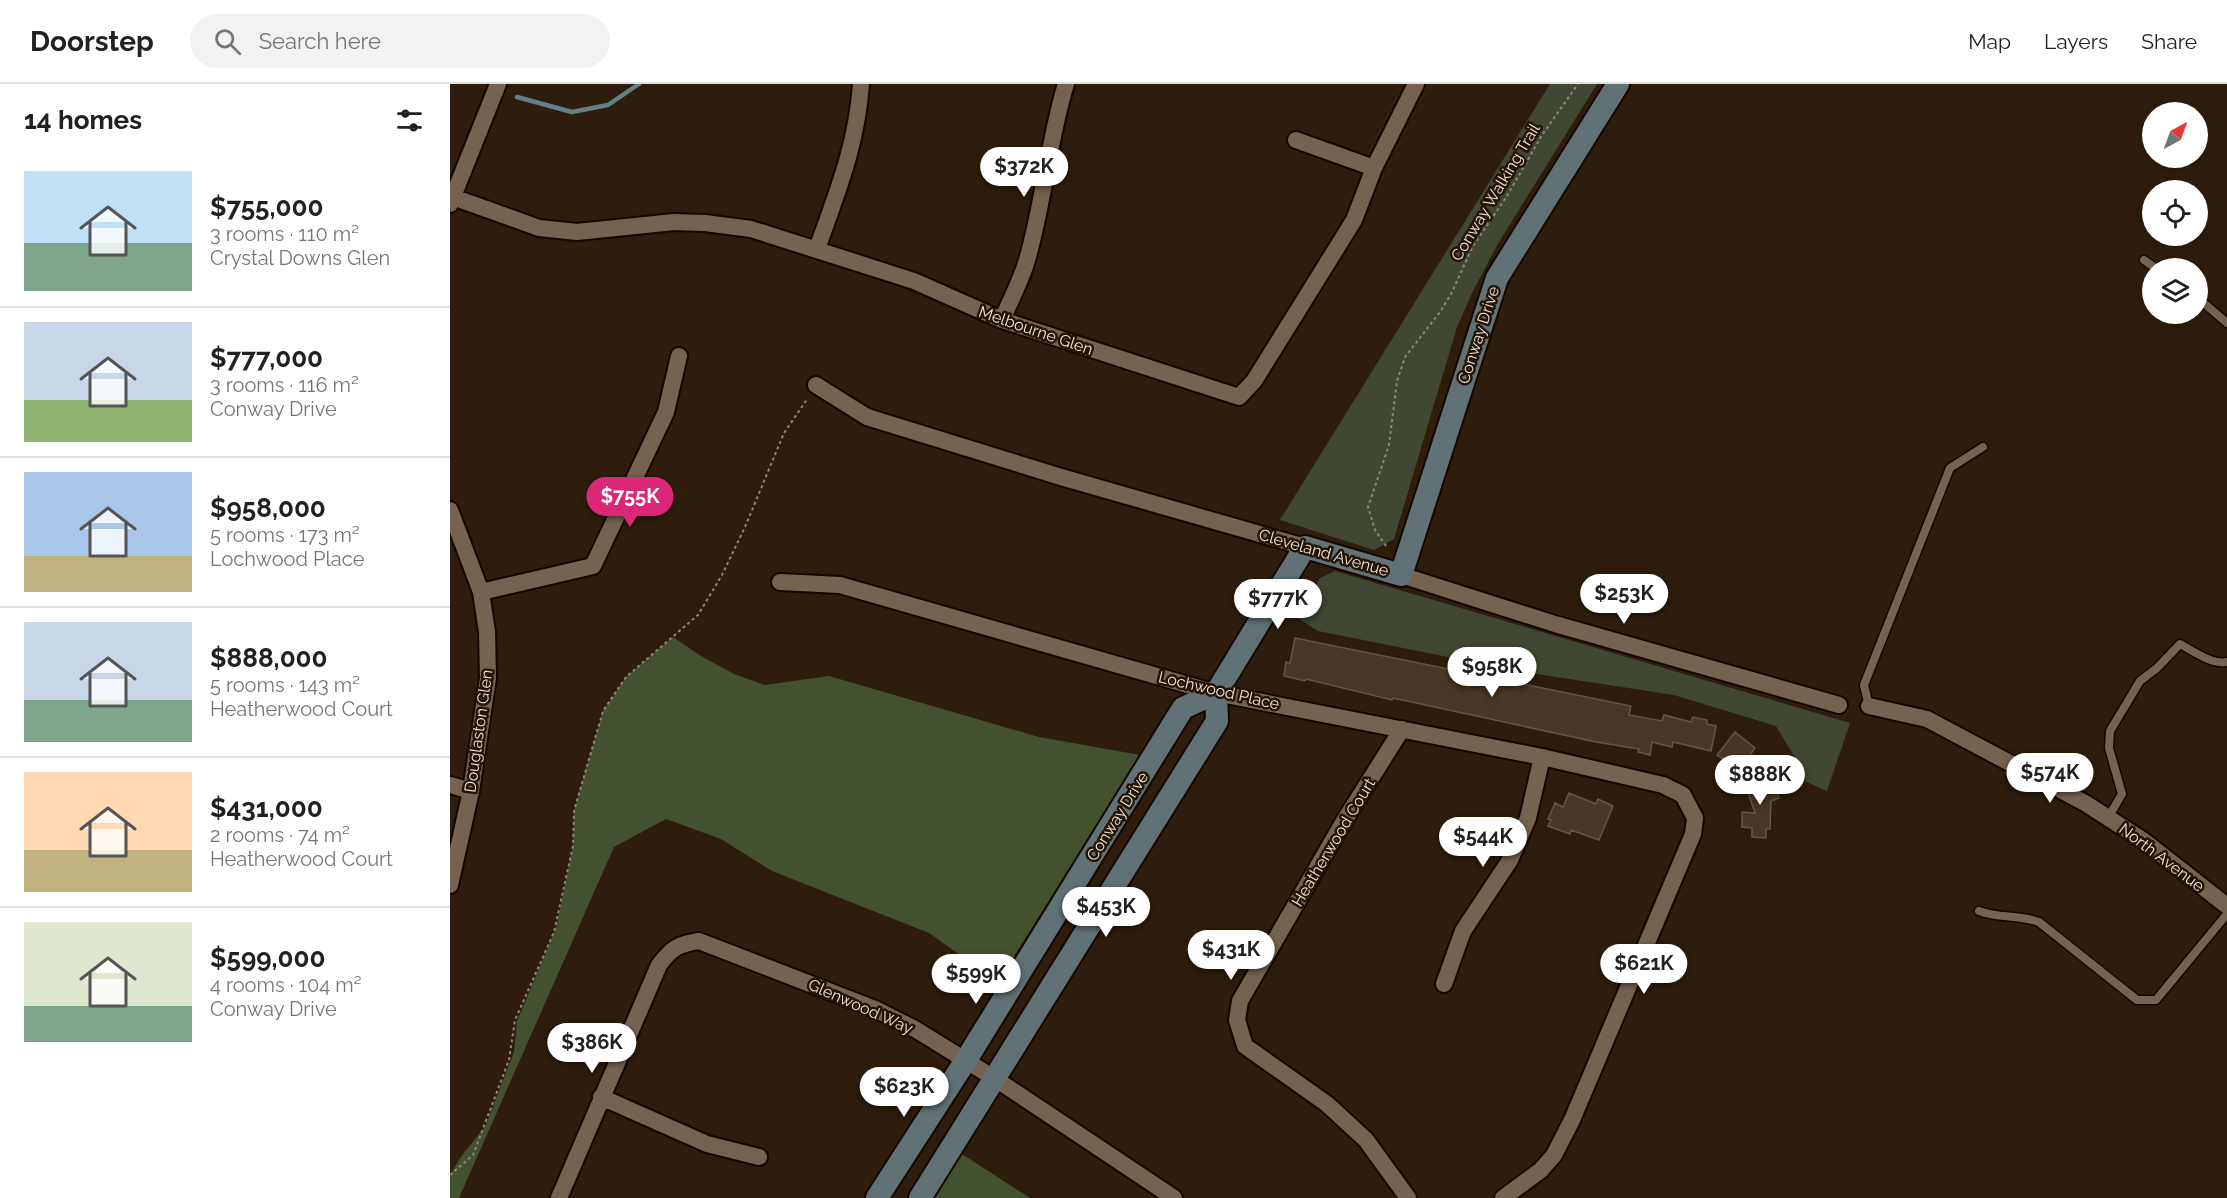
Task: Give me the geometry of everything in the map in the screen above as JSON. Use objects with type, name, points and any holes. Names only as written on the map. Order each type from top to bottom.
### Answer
[{"type":"street","points":[[451,199],[498,84]]},
{"type":"street","points":[[817,249],[853,146],[859,116],[861,84]]},
{"type":"street","points":[[1002,320],[1026,262],[1039,210],[1056,117],[1066,84]]},
{"type":"street","name":"Melbourne Glen","points":[[451,199],[538,228],[577,232],[674,222],[705,223],[751,229],[914,281],[1002,320],[1239,397],[1254,381],[1354,220],[1374,168],[1416,84]]},
{"type":"street","name":"Conway Drive","points":[[1401,574],[1497,278],[1618,84]]},
{"type":"street","points":[[1296,140],[1374,168]]},
{"type":"street","points":[[481,592],[593,566],[666,412],[678,356]]},
{"type":"street","name":"Cleveland Avenue","points":[[816,385],[867,417],[1061,477],[1401,574],[1556,624],[1839,705]]},
{"type":"street","name":"Douglaston Glen","points":[[450,510],[481,592],[488,632],[488,678],[471,791],[450,885]]},
{"type":"street","points":[[920,1198],[1217,721],[1216,693],[1305,547]]},
{"type":"street","name":"Lochwood Place","points":[[780,582],[840,585],[1216,693],[1542,757],[1663,785],[1683,795],[1695,818],[1693,834],[1572,1120],[1554,1155],[1541,1170],[1503,1198]]},
{"type":"street","name":"Conway Drive","points":[[878,1198],[1183,708],[1216,693]]},
{"type":"street","name":"North Avenue","points":[[1869,706],[1927,719],[2085,803],[2144,841],[2227,906]]},
{"type":"street","name":"Heatherwood Court","points":[[1402,729],[1344,821],[1240,1000],[1237,1020],[1245,1046],[1327,1104],[1366,1140],[1408,1198]]},
{"type":"street","points":[[1444,984],[1464,931],[1510,860],[1528,818],[1542,757]]},
{"type":"street","points":[[450,785],[471,791]]},
{"type":"street","name":"Glenwood Way","points":[[601,1097],[659,965],[669,952],[682,943],[699,940],[875,1009],[915,1029],[994,1078],[1174,1198]]},
{"type":"street","points":[[559,1198],[601,1097],[707,1144],[759,1157]]},
{"type":"lane","points":[[2208,307],[2227,323]]},
{"type":"lane","points":[[1869,706],[1864,685],[1950,468],[1983,447]]},
{"type":"lane","points":[[2108,818],[2121,794],[2109,748],[2110,731],[2140,681],[2157,668],[2180,644],[2206,658],[2227,662]]},
{"type":"lane","points":[[1979,911],[1990,915],[2024,916],[2039,922],[2137,1000],[2148,1001],[2156,1000],[2227,914]]},
{"type":"path","name":"Conway Walking Trail","points":[[1386,546],[1375,530],[1368,507],[1389,445],[1397,381],[1406,357],[1440,312],[1473,246],[1507,196],[1542,135],[1578,84]]},
{"type":"path","points":[[450,1175],[473,1155],[509,1060],[516,1020],[554,932],[573,846],[574,811],[603,711],[626,677],[698,615],[722,575],[745,527],[784,433],[816,385]]},
{"type":"green space","points":[[1550,84],[1597,84],[1496,247],[1472,293],[1457,327],[1394,539],[1374,550],[1280,520]]},
{"type":"green space","points":[[1335,571],[1850,723],[1827,791],[1800,779],[1804,773],[1776,726],[1674,695],[1518,671],[1318,631],[1296,617],[1320,578]]},
{"type":"green space","points":[[673,637],[734,674],[765,685],[829,676],[1039,737],[1140,755],[998,982],[929,933],[772,871],[721,839],[666,819],[614,847],[459,1198],[450,1198],[450,1175],[462,1155],[485,1127],[514,1052],[517,1021],[556,928],[573,846],[574,811],[603,711],[626,677]]},
{"type":"green space","points":[[962,1154],[1030,1198],[934,1198]]},
{"type":"building","points":[[1295,638],[1631,706],[1629,715],[1662,721],[1664,715],[1691,722],[1693,717],[1707,720],[1707,724],[1716,726],[1711,751],[1673,742],[1672,747],[1652,742],[1650,755],[1638,752],[1639,749],[1596,742],[1284,676],[1286,662],[1290,663]]},
{"type":"building","points":[[1735,732],[1755,748],[1743,765],[1736,759],[1732,765],[1717,755]]},
{"type":"building","points":[[1772,774],[1779,798],[1771,801],[1770,829],[1766,829],[1766,838],[1752,837],[1752,828],[1742,827],[1742,812],[1755,813],[1745,784]]},
{"type":"building","points":[[1569,793],[1596,804],[1598,799],[1613,806],[1599,840],[1571,830],[1570,834],[1548,826],[1551,820],[1548,819],[1555,803],[1563,807]]},
{"type":"waterway","points":[[517,97],[572,112],[608,105],[639,84]]}]
